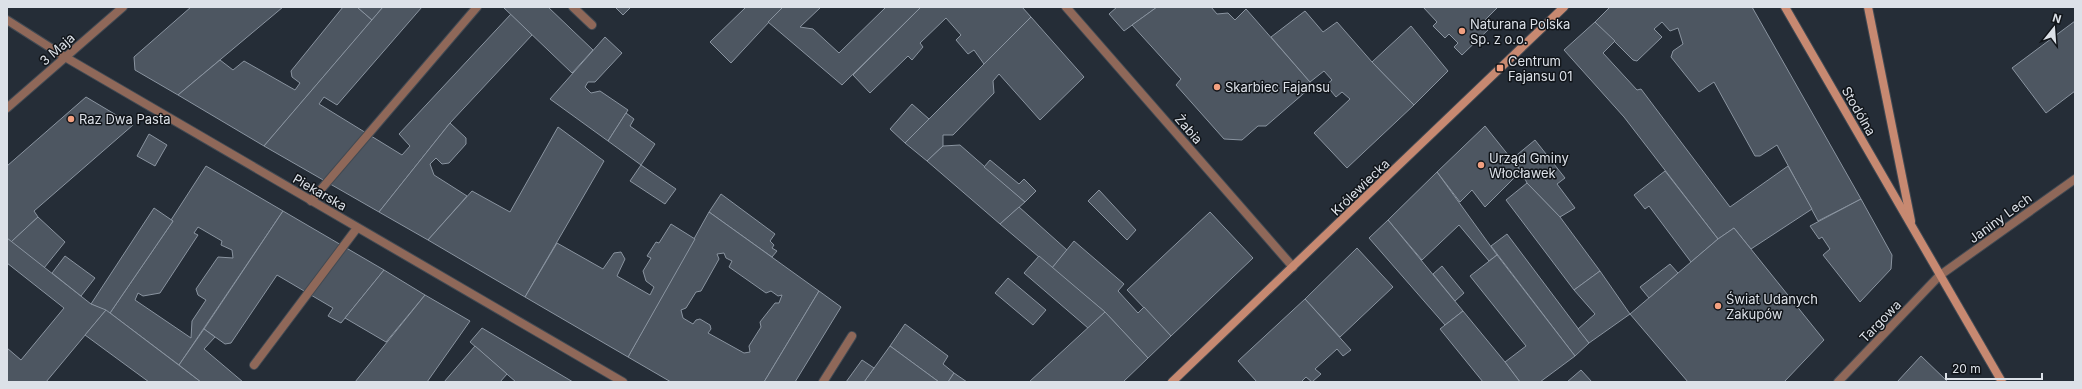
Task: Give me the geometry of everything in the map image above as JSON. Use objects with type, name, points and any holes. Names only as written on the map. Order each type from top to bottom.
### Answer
[{"type":"street","name":"3 Maja","points":[[7,108],[123,7]]},
{"type":"street","points":[[311,200],[477,7]]},
{"type":"street","points":[[573,7],[592,25]]},
{"type":"street","name":"Żabia","points":[[1066,7],[1293,267]]},
{"type":"street","name":"Królewiecka","points":[[1172,382],[1564,7]]},
{"type":"street","name":"Stodólna","points":[[1785,7],[1939,276],[2002,382]]},
{"type":"street","name":"Stodólna","points":[[1868,7],[1912,228]]},
{"type":"street","name":"Piekarska","points":[[7,20],[65,57],[623,382]]},
{"type":"street","name":"Janiny Lech","points":[[1939,276],[2075,179]]},
{"type":"street","points":[[254,365],[358,228]]},
{"type":"street","name":"Targowa","points":[[1838,382],[1939,276]]},
{"type":"street","points":[[823,382],[852,336]]},
{"type":"building","points":[[191,7],[283,7],[178,95],[135,70],[134,57]]},
{"type":"building","points":[[343,7],[357,7],[372,20],[264,146],[178,95],[220,60],[233,70],[244,61],[295,90],[300,83],[292,77],[291,71]]},
{"type":"building","points":[[357,7],[383,7],[372,20]]},
{"type":"building","points":[[383,7],[422,7],[337,105],[324,97],[319,104],[402,155],[410,146],[399,134],[511,14],[532,35],[450,123],[379,212],[264,146]]},
{"type":"building","points":[[503,7],[548,7],[593,50],[572,73]]},
{"type":"building","points":[[615,7],[631,7],[623,15]]},
{"type":"building","points":[[746,7],[783,7],[731,63],[710,42]]},
{"type":"building","points":[[783,7],[821,7],[800,27],[813,29],[839,53],[886,7],[921,7],[842,85],[768,22]]},
{"type":"building","points":[[921,7],[1022,7],[1031,17],[984,64],[974,50],[968,54],[956,40],[961,35],[946,18],[920,43],[923,47],[912,60],[908,56],[870,93],[853,75]]},
{"type":"building","points":[[1117,7],[1157,7],[1124,31],[1109,14]]},
{"type":"building","points":[[1157,7],[1211,7],[1217,14],[1228,13],[1235,20],[1246,9],[1310,82],[1310,88],[1266,126],[1258,126],[1242,140],[1224,139],[1176,85],[1181,79],[1132,25]]},
{"type":"building","name":"Naturana Polska Sp. z o.o.","points":[[1423,7],[1498,7],[1485,20],[1491,27],[1462,55],[1454,47],[1458,43],[1449,34],[1445,38],[1433,26],[1437,22]]},
{"type":"building","points":[[1610,7],[1752,7],[1861,199],[1818,221],[1777,145],[1760,156],[1755,156],[1714,82],[1699,92],[1671,57],[1673,51],[1683,44],[1678,28],[1670,31],[1662,22],[1654,29],[1662,37],[1637,61],[1633,60],[1595,22]]},
{"type":"building","points":[[1305,11],[1323,32],[1337,22],[1372,62],[1414,105],[1347,168],[1314,133],[1350,99],[1342,92],[1336,97],[1326,85],[1332,80],[1324,71],[1310,82],[1271,37]]},
{"type":"building","points":[[1031,17],[1084,77],[1040,120],[999,74],[993,81],[994,93],[953,135],[943,135],[943,146],[927,161],[905,143]]},
{"type":"building","points":[[2075,21],[2075,91],[2046,113],[2012,68]]},
{"type":"building","points":[[1595,22],[1615,41],[1603,53],[1637,90],[1641,89],[1730,207],[1788,166],[1812,209],[1751,249],[1734,228],[1718,239],[1624,117],[1564,50]]},
{"type":"building","points":[[1411,26],[1448,71],[1414,105],[1372,62]]},
{"type":"building","points":[[605,37],[622,53],[595,82],[588,82],[585,87],[591,93],[600,91],[628,110],[608,141],[550,99]]},
{"type":"building","points":[[86,97],[133,125],[34,211],[38,217],[11,242],[7,238],[7,166]]},
{"type":"building","points":[[912,104],[929,119],[905,143],[890,129]]},
{"type":"building","points":[[626,113],[634,119],[630,126],[655,144],[641,165],[608,141]]},
{"type":"building","points":[[450,123],[466,138],[466,144],[449,163],[442,164],[436,158],[430,164],[434,175],[467,196],[428,240],[379,212]]},
{"type":"building","name":"Urząd Gminy Włocławek","points":[[1485,126],[1521,171],[1485,207],[1472,190],[1460,202],[1437,172]]},
{"type":"building","points":[[558,127],[604,161],[525,297],[428,240],[472,191],[510,212]]},
{"type":"building","points":[[149,134],[167,145],[155,166],[137,156]]},
{"type":"building","points":[[1535,140],[1565,178],[1557,184],[1575,208],[1560,217],[1527,183],[1521,171],[1512,159]]},
{"type":"building","points":[[960,145],[1025,202],[1000,224],[927,161],[943,146]]},
{"type":"building","points":[[990,160],[1019,184],[1024,179],[1036,191],[1025,202],[984,167]]},
{"type":"building","points":[[641,165],[676,189],[665,204],[630,181]]},
{"type":"building","points":[[206,166],[283,211],[179,365],[110,313],[173,221],[171,220]],"holes":[[[198,227],[222,241],[221,245],[232,250],[233,258],[218,257],[196,289],[198,295],[206,300],[192,321],[191,338],[135,300],[138,293],[143,296],[160,293],[198,235],[194,233]]]},
{"type":"building","points":[[1665,171],[1718,239],[1691,262],[1649,206],[1645,209],[1634,195]]},
{"type":"building","points":[[1437,172],[1497,255],[1489,261],[1459,225],[1422,260],[1388,220]]},
{"type":"building","points":[[1527,183],[1560,217],[1600,271],[1574,290],[1506,200]]},
{"type":"building","points":[[1099,190],[1136,230],[1127,240],[1088,201]]},
{"type":"building","points":[[721,194],[775,234],[770,241],[774,245],[772,248],[777,251],[772,257],[709,212]]},
{"type":"building","points":[[1861,199],[1892,255],[1891,269],[1860,302],[1823,255],[1830,249],[1822,237],[1819,239],[1810,226]]},
{"type":"building","points":[[1019,207],[1067,250],[1052,268],[1000,224]]},
{"type":"building","points":[[154,208],[173,221],[110,313],[91,304]]},
{"type":"building","points":[[283,211],[384,270],[341,323],[328,316],[333,308],[277,275],[231,343],[225,344],[204,329]]},
{"type":"building","points":[[709,212],[819,291],[764,382],[671,382],[628,357]],"holes":[[[724,253],[726,258],[732,261],[729,267],[766,293],[771,291],[778,296],[782,295],[779,303],[775,303],[760,322],[761,327],[749,346],[750,352],[744,353],[708,333],[711,329],[710,325],[700,319],[696,320],[693,324],[683,318],[681,310],[686,308],[696,292],[701,291],[719,259],[717,254]]]},
{"type":"building","points":[[1210,212],[1253,258],[1171,336],[1127,290]]},
{"type":"building","points":[[38,217],[65,242],[44,268],[11,242]]},
{"type":"building","points":[[1388,220],[1463,311],[1445,325],[1369,238]]},
{"type":"building","points":[[671,224],[695,239],[628,357],[525,297],[557,243],[603,269],[614,253],[621,252],[625,259],[617,276],[650,295],[654,287],[646,281],[643,271],[651,258],[647,256],[656,242],[659,243]]},
{"type":"building","name":"Świat Udanych Zakupów","points":[[1734,228],[1824,340],[1784,382],[1688,382],[1630,314],[1718,239]]},
{"type":"building","points":[[1507,234],[1589,343],[1575,356],[1491,246]]},
{"type":"building","points":[[7,238],[91,304],[106,310],[46,382],[7,382],[7,348],[21,360],[64,308],[7,263]]},
{"type":"building","points":[[1074,241],[1124,284],[1118,291],[1138,313],[1144,307],[1171,336],[1148,358],[1105,312],[1052,268]]},
{"type":"building","points":[[1357,248],[1393,287],[1340,337],[1305,299]]},
{"type":"building","points":[[1497,255],[1575,356],[1540,382],[1520,382],[1505,362],[1526,346],[1470,276]]},
{"type":"building","points":[[65,256],[95,278],[81,296],[52,273]]},
{"type":"building","points":[[1039,256],[1105,312],[1088,328],[1024,273]]},
{"type":"building","points":[[1670,264],[1678,273],[1649,298],[1640,287]]},
{"type":"building","points":[[1442,266],[1464,293],[1455,301],[1433,274]]},
{"type":"building","points":[[384,270],[425,295],[386,342],[345,318]]},
{"type":"building","points":[[1600,271],[1630,314],[1589,343],[1578,329],[1595,314],[1574,290]]},
{"type":"building","points":[[1008,278],[1046,310],[1033,325],[995,293]]},
{"type":"building","points":[[819,291],[841,307],[795,382],[764,382]]},
{"type":"building","points":[[425,295],[470,321],[427,382],[355,382]]},
{"type":"building","points":[[1305,299],[1351,350],[1343,356],[1337,349],[1315,369],[1321,374],[1312,382],[1306,377],[1301,382],[1257,382],[1238,361]]},
{"type":"building","points":[[106,310],[201,382],[149,382],[85,335]]},
{"type":"building","points":[[1463,311],[1520,382],[1483,382],[1440,329]]},
{"type":"building","points":[[1105,312],[1148,358],[1123,382],[1029,382]]},
{"type":"building","points":[[905,324],[948,356],[943,364],[954,373],[948,382],[939,382],[890,346]]},
{"type":"building","points":[[482,328],[573,382],[516,382],[470,342]]},
{"type":"building","points":[[204,329],[215,337],[204,349],[243,382],[201,382],[179,365]]},
{"type":"building","points":[[475,346],[507,374],[500,382],[444,382]]},
{"type":"building","points":[[890,346],[939,382],[864,382]]},
{"type":"building","points":[[1921,356],[1948,382],[1897,382]]},
{"type":"building","points":[[862,360],[874,368],[864,382],[846,382]]},
{"type":"building","points":[[1581,370],[1592,382],[1567,382]]},
{"type":"building","points":[[954,373],[967,382],[948,382]]},
{"type":"place","name":"Naturana Polska Sp. z o.o.","points":[[1462,31]]},
{"type":"place","name":"Centrum Fajansu 01","points":[[1500,68]]},
{"type":"place","name":"Skarbiec Fajansu","points":[[1217,87]]},
{"type":"place","name":"Raz Dwa Pasta","points":[[71,119]]},
{"type":"place","name":"Urząd Gminy Włocławek","points":[[1481,165]]},
{"type":"place","name":"Świat Udanych Zakupów","points":[[1718,306]]}]
